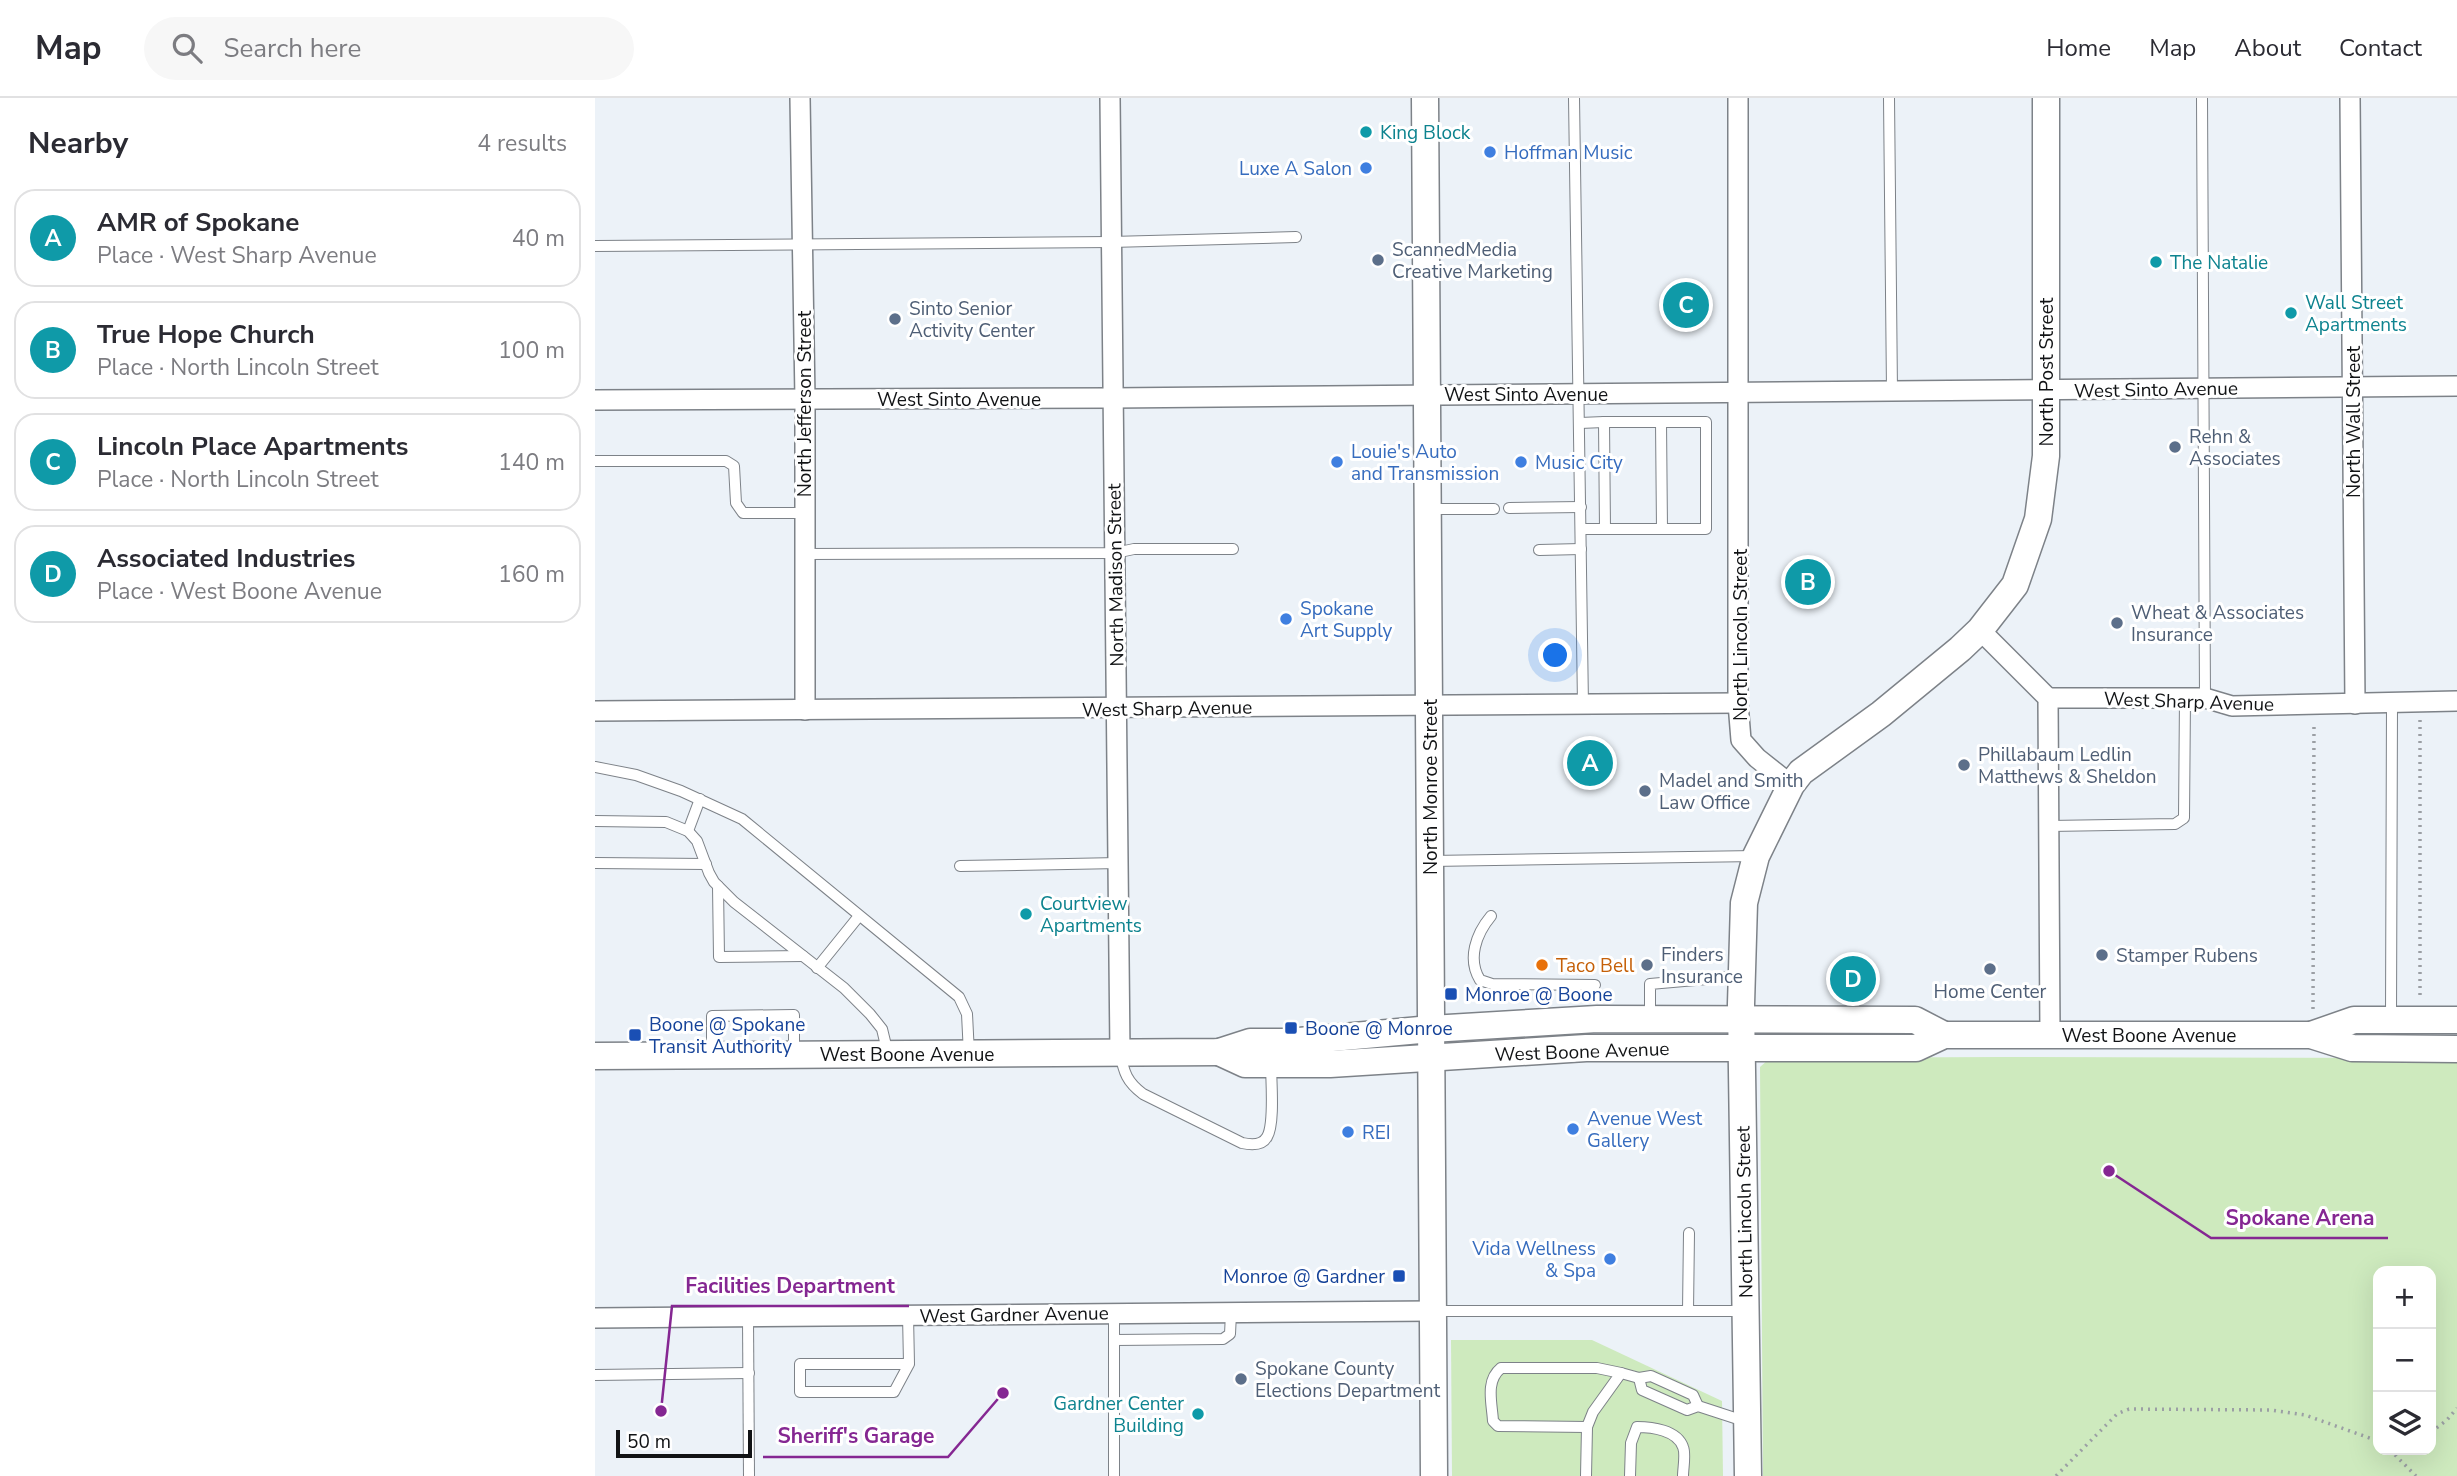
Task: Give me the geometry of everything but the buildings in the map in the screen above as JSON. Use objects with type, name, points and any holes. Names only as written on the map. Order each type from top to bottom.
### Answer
[{"type":"main road","name":"North Monroe Street","points":[[1425,98],[1434,1476]]},
{"type":"main road","name":"North Post Street","points":[[1790,785],[1801,772],[1881,714],[1980,630],[2015,585],[2038,519],[2046,456],[2046,98]]},
{"type":"main road","name":"North Lincoln Street","points":[[1748,1476],[1741,1019],[1744,903],[1756,856],[1790,785]]},
{"type":"main road","name":"West Boone Avenue","points":[[595,1056],[1219,1052],[1250,1042],[1319,1040],[1431,1029],[1597,1019],[1915,1020],[1944,1035]]},
{"type":"main road","name":"West Boone Avenue","points":[[1219,1052],[1245,1064],[1330,1064],[1562,1048],[1916,1048],[1944,1035],[2050,1035],[2354,1020],[2457,1020]]},
{"type":"main road","name":"West Boone Avenue","points":[[2312,1022],[2351,1048],[2457,1049]]},
{"type":"street","name":"North Jefferson Street","points":[[800,98],[805,399],[805,710]]},
{"type":"street","name":"North Madison Street","points":[[1111,98],[1120,1053]]},
{"type":"street","name":"North Lincoln Street","points":[[1738,98],[1738,703],[1741,740],[1757,758],[1790,785]]},
{"type":"street","name":"North Wall Street","points":[[2350,98],[2355,704]]},
{"type":"street","name":"West Sinto Avenue","points":[[595,400],[2457,386]]},
{"type":"street","points":[[1980,630],[2048,698],[2050,1035]]},
{"type":"street","name":"West Sharp Avenue","points":[[2048,698],[2206,698],[2232,706],[2457,701]]},
{"type":"street","name":"West Sharp Avenue","points":[[595,711],[1738,703]]},
{"type":"street","name":"West Gardner Avenue","points":[[595,1318],[1433,1311]]},
{"type":"lane","points":[[1574,98],[1583,705]]},
{"type":"lane","points":[[1889,98],[1892,391]]},
{"type":"lane","points":[[2202,98],[2206,698]]},
{"type":"lane","points":[[595,246],[1111,242],[1296,237]]},
{"type":"lane","points":[[1604,422],[1605,529]]},
{"type":"lane","points":[[1661,422],[1662,529]]},
{"type":"lane","points":[[1580,423],[1706,422],[1706,529],[1581,529]]},
{"type":"lane","points":[[595,461],[726,461],[734,466],[736,503],[743,513],[805,513]]},
{"type":"lane","points":[[1509,509],[1581,507]]},
{"type":"lane","points":[[1427,509],[1494,509]]},
{"type":"lane","points":[[805,554],[1115,553],[1134,549],[1233,549]]},
{"type":"lane","points":[[1539,550],[1581,549]]},
{"type":"lane","points":[[2049,826],[2175,824],[2184,818],[2185,698]]},
{"type":"lane","points":[[2391,1020],[2392,703]]},
{"type":"lane","points":[[595,767],[636,775],[699,799],[735,815],[759,832],[959,997],[967,1014],[969,1054]]},
{"type":"lane","points":[[688,831],[699,799]]},
{"type":"lane","points":[[595,821],[666,821],[688,831],[697,841],[709,873],[718,886],[734,902],[843,988],[882,1029],[888,1054]]},
{"type":"lane","points":[[1431,860],[1756,856]]},
{"type":"lane","points":[[595,863],[706,864]]},
{"type":"lane","points":[[960,866],[1119,863]]},
{"type":"lane","points":[[718,886],[719,957],[803,956]]},
{"type":"lane","points":[[817,968],[859,916]]},
{"type":"lane","points":[[1491,916],[1481,927],[1475,943],[1475,971],[1480,980],[1492,984],[1595,985]]},
{"type":"lane","points":[[1650,1019],[1650,984],[1742,976]]},
{"type":"lane","points":[[712,1055],[712,1016],[794,1015],[794,1055]]},
{"type":"lane","points":[[1120,1053],[1124,1073],[1130,1084],[1143,1094],[1242,1143],[1253,1145],[1268,1137],[1271,1125],[1271,1064]]},
{"type":"lane","points":[[1688,1311],[1689,1233]]},
{"type":"lane","points":[[1433,1311],[1746,1311]]},
{"type":"lane","points":[[1114,1340],[1223,1339],[1230,1334],[1231,1313]]},
{"type":"lane","points":[[1114,1314],[1114,1476]]},
{"type":"lane","points":[[908,1315],[909,1364],[894,1392],[800,1392],[800,1364],[909,1364]]},
{"type":"lane","points":[[748,1317],[749,1476]]},
{"type":"lane","points":[[1587,1427],[1497,1426],[1493,1421],[1490,1381],[1493,1374],[1501,1368],[1597,1368],[1639,1378],[1651,1376],[1693,1395],[1697,1406]]},
{"type":"lane","points":[[595,1375],[749,1373]]},
{"type":"lane","points":[[1585,1476],[1587,1427],[1593,1412],[1621,1374]]},
{"type":"lane","points":[[1639,1378],[1642,1390],[1687,1410],[1697,1406],[1747,1422]]},
{"type":"lane","points":[[1630,1476],[1631,1443],[1637,1427],[1651,1427],[1674,1435],[1683,1447],[1683,1476]]},
{"type":"path","points":[[2420,720],[2420,1009]]},
{"type":"path","points":[[2312,1022],[2314,722]]},
{"type":"path","points":[[2436,1428],[2457,1408]]},
{"type":"path","points":[[2056,1476],[2117,1414],[2129,1409],[2271,1410],[2305,1415],[2373,1439]]},
{"type":"path","points":[[2396,1455],[2416,1476]]},
{"type":"green space","points":[[2457,1058],[2457,1476],[1763,1476],[1760,1067],[1769,1059]]},
{"type":"green space","points":[[1451,1340],[1592,1340],[1722,1401],[1723,1476],[1452,1476]]},
{"type":"place","name":"King Block","points":[[1366,132]]},
{"type":"place","name":"Hoffman Music","points":[[1490,152]]},
{"type":"place","name":"Luxe A Salon","points":[[1366,168]]},
{"type":"place","name":"ScannedMedia Creative Marketing","points":[[1378,260]]},
{"type":"place","name":"The Natalie","points":[[2156,262]]},
{"type":"place","name":"Lincoln Place Apartments","points":[[1686,305]]},
{"type":"place","name":"Wall Street Apartments","points":[[2291,313]]},
{"type":"place","name":"Sinto Senior Activity Center","points":[[895,319]]},
{"type":"place","name":"Rehn & Associates","points":[[2175,447]]},
{"type":"place","name":"Louie's Auto and Transmission","points":[[1337,462]]},
{"type":"place","name":"Music City","points":[[1521,462]]},
{"type":"place","name":"True Hope Church","points":[[1808,582]]},
{"type":"place","name":"Spokane Art Supply","points":[[1286,619]]},
{"type":"place","name":"Wheat & Associates Insurance","points":[[2117,623]]},
{"type":"place","name":"AMR of Spokane","points":[[1590,763]]},
{"type":"place","name":"Phillabaum Ledlin Matthews & Sheldon","points":[[1964,765]]},
{"type":"place","name":"Madel and Smith Law Office","points":[[1645,791]]},
{"type":"place","name":"Courtview Apartments","points":[[1026,914]]},
{"type":"place","name":"Stamper Rubens","points":[[2102,955]]},
{"type":"place","name":"Taco Bell","points":[[1542,965]]},
{"type":"place","name":"Finders Insurance","points":[[1647,965]]},
{"type":"place","name":"Home Center","points":[[1990,969]]},
{"type":"place","name":"Associated Industries","points":[[1853,979]]},
{"type":"place","name":"Monroe @ Boone","points":[[1451,994]]},
{"type":"place","name":"Boone @ Monroe","points":[[1291,1028]]},
{"type":"place","name":"Boone @ Spokane Transit Authority","points":[[635,1035]]},
{"type":"place","name":"Avenue West Gallery","points":[[1573,1129]]},
{"type":"place","name":"REI","points":[[1348,1132]]},
{"type":"place","name":"Spokane Arena","points":[[2109,1171]]},
{"type":"place","name":"Vida Wellness & Spa","points":[[1610,1259]]},
{"type":"place","name":"Monroe @ Gardner","points":[[1399,1276]]},
{"type":"place","name":"Spokane County Elections Department","points":[[1241,1379]]},
{"type":"place","name":"Sheriff's Garage","points":[[1003,1393]]},
{"type":"place","name":"Facilities Department","points":[[661,1411]]},
{"type":"place","name":"Gardner Center Building","points":[[1198,1414]]}]
